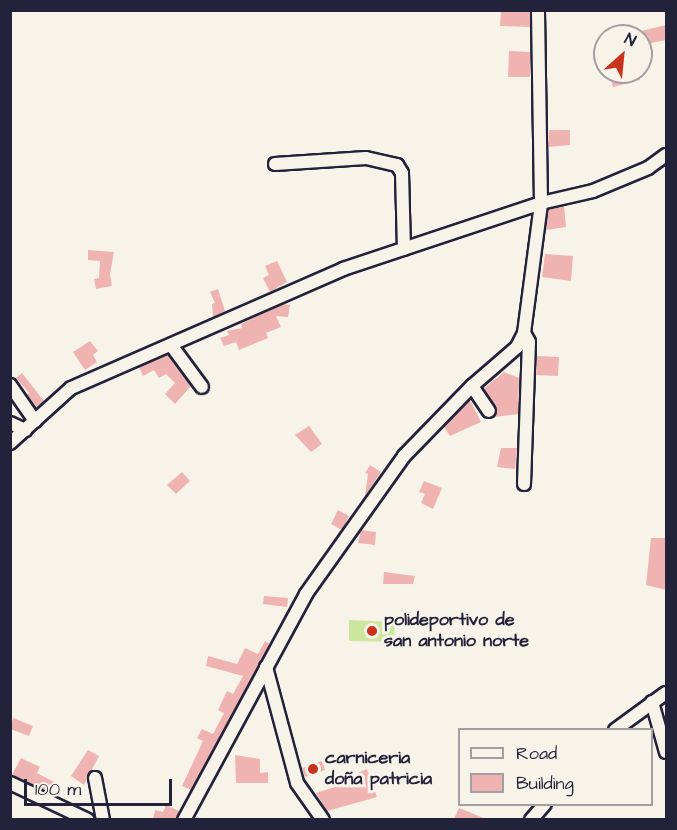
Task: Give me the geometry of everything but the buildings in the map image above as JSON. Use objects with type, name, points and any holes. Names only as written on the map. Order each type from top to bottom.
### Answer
[{"type":"street","points":[[184,819],[306,594],[404,456],[472,386],[517,347],[524,333],[541,203],[538,10]]},
{"type":"street","points":[[10,443],[71,388],[343,268],[541,203],[593,191],[648,168],[666,155]]},
{"type":"street","points":[[275,164],[366,158],[397,165],[402,173],[404,249]]},
{"type":"street","points":[[524,333],[529,342],[524,484]]},
{"type":"street","points":[[171,345],[202,387]]},
{"type":"street","points":[[10,385],[35,421]]},
{"type":"street","points":[[472,386],[489,411]]},
{"type":"street","points":[[10,423],[25,430]]},
{"type":"street","points":[[266,667],[297,783],[323,819]]},
{"type":"street","points":[[616,728],[666,693]]},
{"type":"street","points":[[652,702],[666,752]]},
{"type":"street","points":[[95,778],[103,819]]},
{"type":"street","points":[[10,783],[74,816],[88,819]]},
{"type":"street","points":[[531,819],[543,806]]},
{"type":"green space","name":"polideportivo de san antonio norte","points":[[349,620],[394,622],[395,642],[349,641]]},
{"type":"place","name":"polideportivo de san antonio norte","points":[[372,631]]},
{"type":"place","name":"carniceria doña patricia","points":[[313,769]]}]
